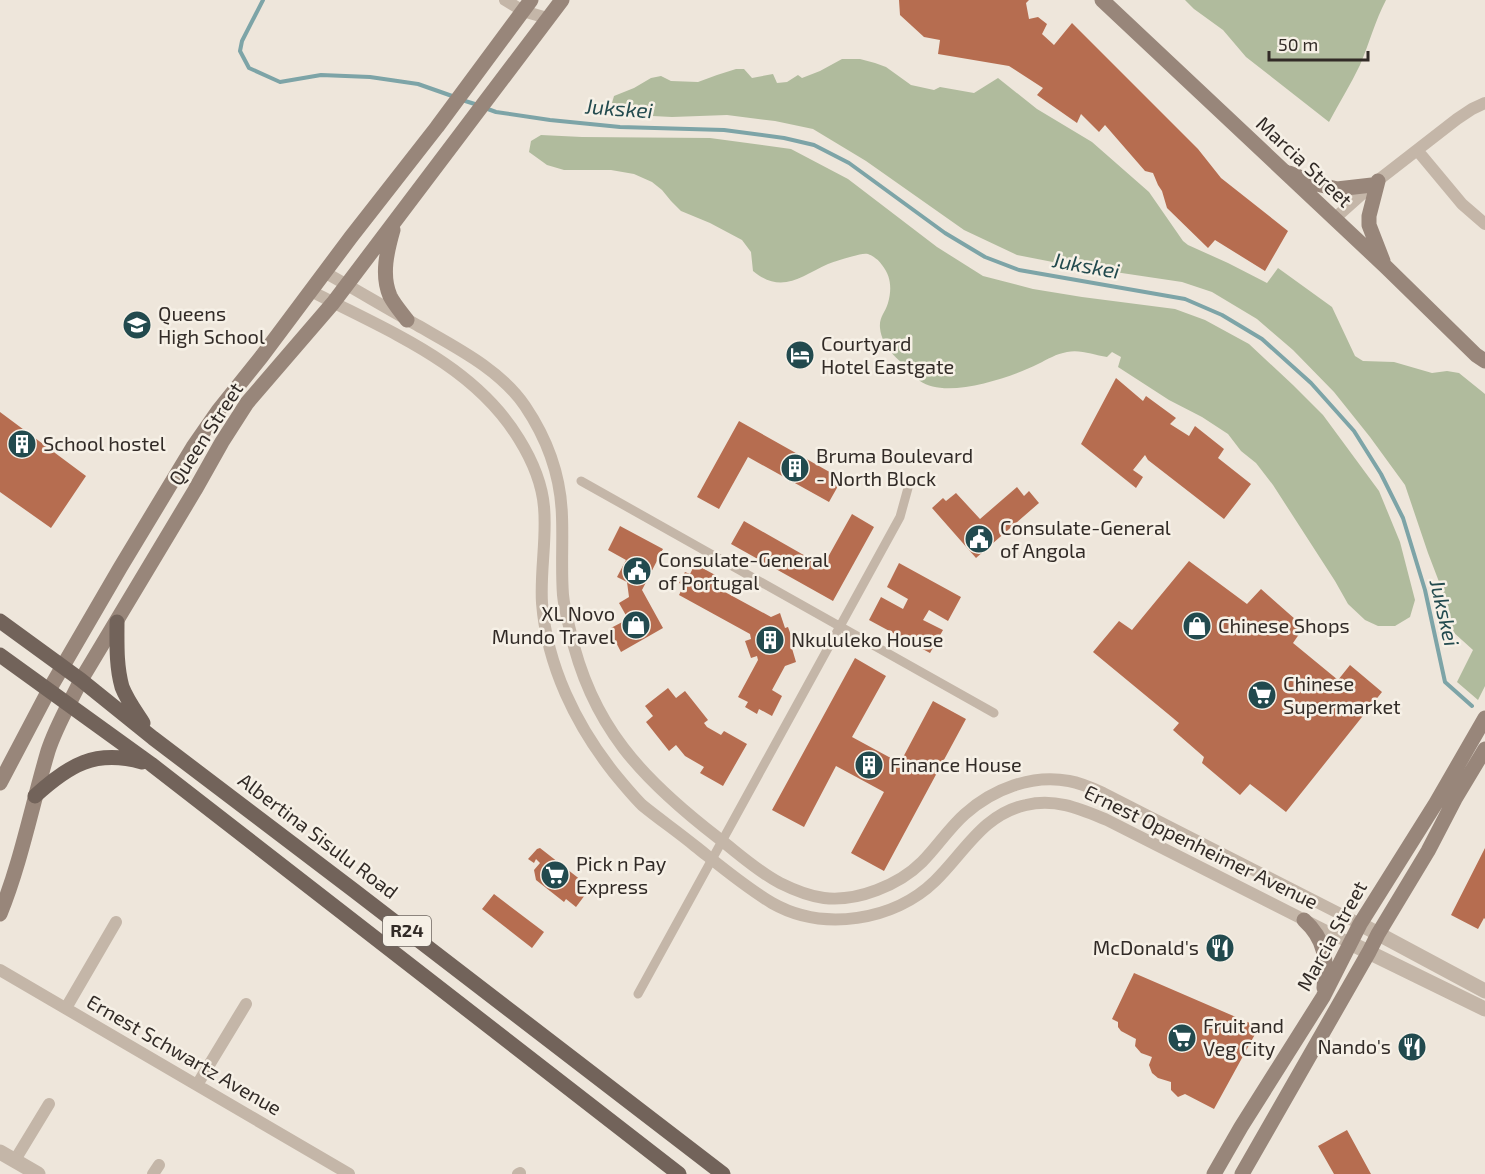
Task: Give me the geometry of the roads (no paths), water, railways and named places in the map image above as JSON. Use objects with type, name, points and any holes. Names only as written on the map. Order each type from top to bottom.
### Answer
[{"type":"main road","name":"Queen Street","points":[[0,914],[49,748],[69,705],[81,680],[240,413],[333,303],[562,0]]},
{"type":"main road","name":"Marcia Street","points":[[1102,0],[1481,358],[1485,369]]},
{"type":"main road","name":"Queen Street","points":[[0,783],[49,690],[193,447],[527,5]]},
{"type":"main road","points":[[1283,171],[1337,189],[1375,183],[1369,225],[1386,267]]},
{"type":"main road","points":[[395,221],[386,256],[386,279],[390,295],[407,320]]},
{"type":"main road","name":"Albertina Sisulu Road","points":[[0,621],[63,666],[153,738],[723,1174]]},
{"type":"main road","points":[[117,622],[117,661],[123,688],[153,738]]},
{"type":"main road","name":"R24","points":[[0,655],[151,764],[680,1174]]},
{"type":"main road","name":"Marcia Street","points":[[1242,1174],[1428,850],[1455,799],[1485,718]]},
{"type":"main road","name":"Marcia Street","points":[[1214,1174],[1323,996],[1360,924],[1470,759],[1485,749]]},
{"type":"main road","points":[[35,796],[68,769],[93,758],[111,756],[151,764]]},
{"type":"main road","points":[[1304,920],[1311,926],[1323,945],[1326,970],[1323,996]]},
{"type":"street","points":[[505,0],[527,5],[548,18]]},
{"type":"street","points":[[1334,219],[1375,183],[1457,119],[1485,103]]},
{"type":"street","points":[[1417,150],[1462,204],[1485,224]]},
{"type":"street","name":"Ernest Oppenheimer Avenue","points":[[324,272],[463,352],[488,369],[524,404],[546,440],[555,465],[562,516],[563,595],[573,646],[588,690],[602,717],[636,764],[695,820],[763,873],[810,896],[827,898],[846,898],[889,886],[922,862],[965,814],[992,794],[1023,783],[1050,779],[1066,780],[1089,787],[1121,802],[1360,924],[1485,991]]},
{"type":"street","name":"Ernest Oppenheimer Avenue","points":[[310,291],[398,335],[463,377],[502,414],[519,439],[536,472],[542,492],[544,507],[542,602],[551,653],[568,699],[598,752],[622,784],[641,803],[712,860],[763,897],[788,910],[816,918],[839,919],[873,915],[901,905],[920,894],[935,881],[983,827],[998,816],[1029,804],[1044,802],[1061,804],[1074,806],[1126,829],[1350,943],[1485,1008]]},
{"type":"street","points":[[581,481],[994,713]]},
{"type":"street","points":[[638,994],[900,517],[908,488]]},
{"type":"street","points":[[683,836],[695,820]]},
{"type":"street","points":[[66,1008],[116,922]]},
{"type":"street","name":"Ernest Schwartz Avenue","points":[[0,970],[349,1174]]},
{"type":"street","points":[[197,1085],[246,1004]]},
{"type":"street","points":[[15,1160],[49,1104]]},
{"type":"street","points":[[0,1152],[38,1174]]},
{"type":"waterway","points":[[263,0],[242,41],[240,51],[249,68],[280,82],[321,75],[370,77],[418,84],[455,97]]},
{"type":"waterway","points":[[462,100],[478,105]]},
{"type":"waterway","name":"Jukskei","points":[[485,108],[496,112],[550,120],[620,127],[724,130],[784,138],[814,145],[849,163],[945,233],[985,257],[1019,270],[1185,299],[1222,315],[1262,339],[1311,383],[1354,431],[1381,474],[1403,518],[1425,590],[1445,682],[1472,706]]},
{"type":"place","name":"Queens High School","points":[[137,325]]},
{"type":"place","name":"Courtyard Hotel Eastgate","points":[[800,355]]},
{"type":"place","name":"School hostel","points":[[22,444]]},
{"type":"place","name":"Bruma Boulevard - North Block","points":[[795,468]]},
{"type":"place","name":"Consulate-General of Angola","points":[[979,539]]},
{"type":"place","name":"Consulate-General of Portugal","points":[[637,571]]},
{"type":"place","name":"XL Novo Mundo Travel","points":[[636,625]]},
{"type":"place","name":"Chinese Shops","points":[[1197,626]]},
{"type":"place","name":"Nkululeko House","points":[[770,640]]},
{"type":"place","name":"Chinese Supermarket","points":[[1262,695]]},
{"type":"place","name":"Finance House","points":[[869,765]]},
{"type":"place","name":"Pick n Pay Express","points":[[555,875]]},
{"type":"place","name":"McDonald's","points":[[1220,948]]},
{"type":"place","name":"Fruit and Veg City","points":[[1182,1038]]},
{"type":"place","name":"Nando's","points":[[1412,1047]]}]
